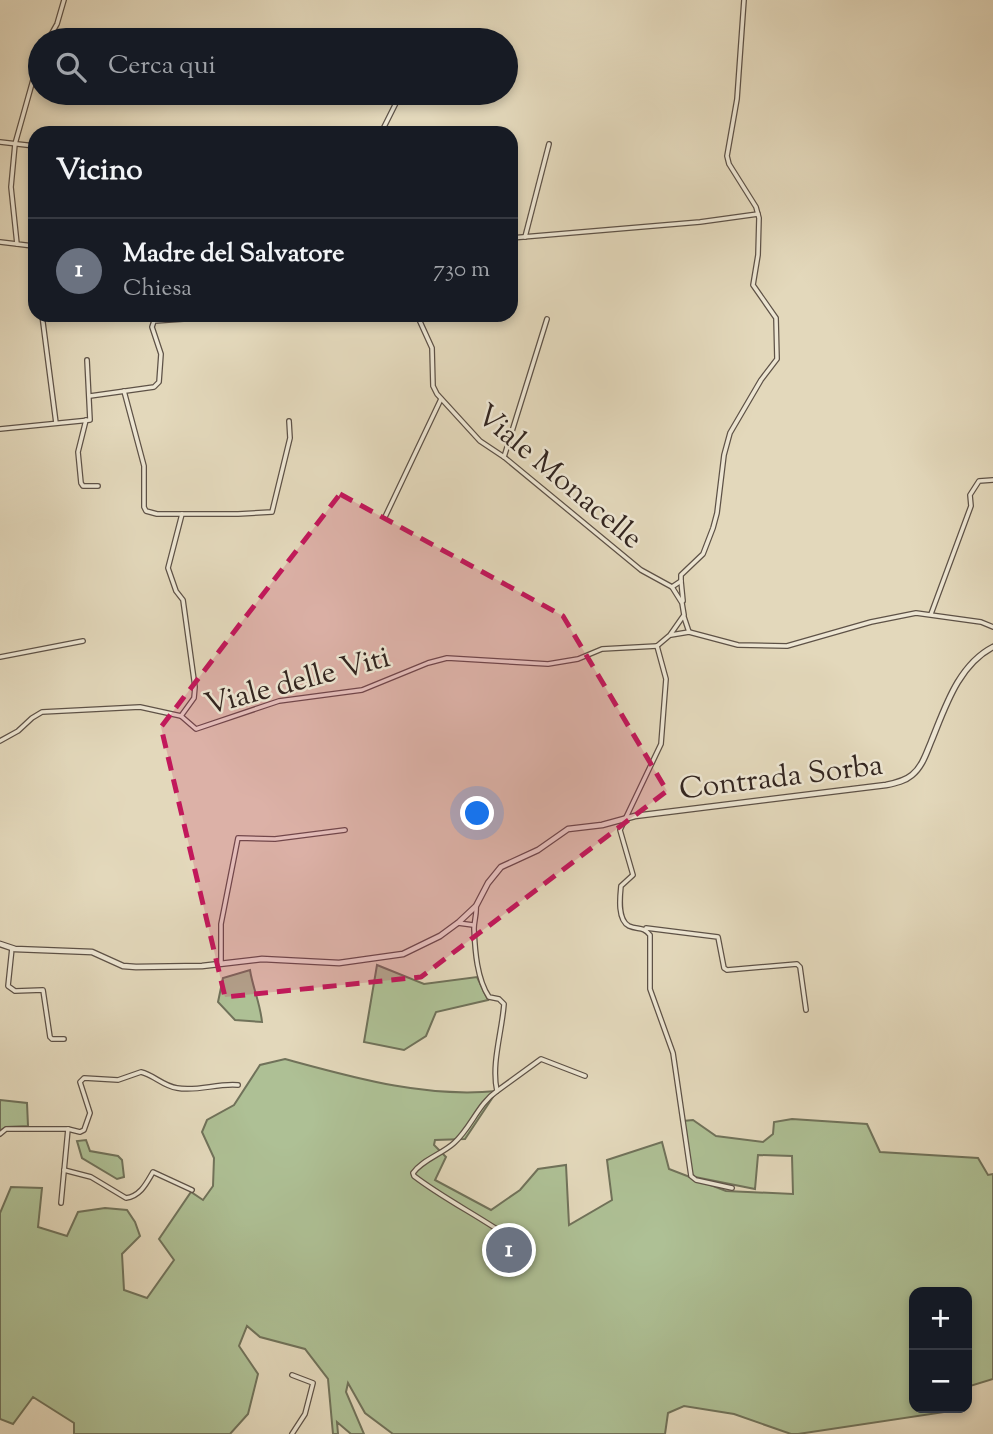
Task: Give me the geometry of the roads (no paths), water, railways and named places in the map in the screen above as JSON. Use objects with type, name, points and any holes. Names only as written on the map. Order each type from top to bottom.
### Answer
[{"type":"street","points":[[55,28],[64,0]]},
{"type":"street","points":[[689,632],[682,603],[681,575],[703,554],[713,528],[730,433],[761,380],[777,359],[776,318],[753,285],[759,245],[758,214],[727,156],[737,99],[744,0]]},
{"type":"street","points":[[18,244],[11,187],[15,144],[28,98]]},
{"type":"street","points":[[384,126],[395,105]]},
{"type":"street","points":[[0,142],[28,145]]},
{"type":"street","points":[[525,237],[549,144]]},
{"type":"street","points":[[518,238],[699,222],[758,214]]},
{"type":"street","points":[[0,242],[28,245]]},
{"type":"street","points":[[504,457],[547,319]]},
{"type":"street","points":[[43,322],[56,423]]},
{"type":"street","points":[[90,396],[154,387],[159,382],[161,354],[152,327],[154,322]]},
{"type":"street","name":"Viale Monacelle","points":[[420,322],[432,348],[433,386],[441,399],[480,442],[504,457],[640,570],[673,587]]},
{"type":"street","points":[[0,429],[86,420],[92,417],[87,360]]},
{"type":"street","points":[[124,391],[140,448],[146,511],[182,514],[272,512],[290,438],[289,421]]},
{"type":"street","points":[[385,517],[441,399]]},
{"type":"street","points":[[86,420],[78,452],[81,483],[83,486],[98,486]]},
{"type":"street","points":[[931,614],[971,506],[970,495],[979,481],[993,480]]},
{"type":"street","points":[[181,716],[194,698],[195,687],[183,600],[176,591],[168,568],[182,514]]},
{"type":"street","points":[[681,581],[673,587],[682,603]]},
{"type":"street","points":[[670,635],[689,632],[750,646],[787,646],[871,622],[916,613],[981,622],[993,627]]},
{"type":"street","points":[[684,615],[670,635],[657,646],[666,679],[661,744],[621,830],[633,875],[621,886],[622,916],[629,926],[719,937],[724,968],[727,970],[797,964],[800,967],[806,1010]]},
{"type":"street","points":[[0,657],[83,640]]},
{"type":"street","name":"Viale delle Viti","points":[[0,741],[42,712],[140,707],[181,716],[193,727],[201,728],[279,701],[362,690],[428,663],[446,659],[548,664],[578,659],[601,649],[657,646]]},
{"type":"street","name":"Contrada Sorba","points":[[0,944],[12,948],[92,952],[123,966],[136,967],[202,966],[261,959],[339,963],[403,954],[440,936],[458,923],[476,906],[493,875],[502,867],[538,850],[568,829],[601,825],[626,818],[886,785],[906,779],[920,766],[950,696],[966,670],[993,647]]},
{"type":"street","points":[[221,963],[221,924],[238,838],[275,839],[345,830]]},
{"type":"street","points":[[476,906],[476,950],[485,991],[489,997],[499,999],[504,1004],[494,1066],[497,1091]]},
{"type":"street","points":[[458,923],[474,925]]},
{"type":"street","points":[[644,928],[650,935],[650,989],[673,1053],[691,1176],[696,1180],[733,1188]]},
{"type":"street","points":[[12,948],[8,986],[15,991],[43,990],[50,1037],[64,1039]]},
{"type":"street","points":[[510,1238],[423,1183],[413,1173],[418,1166],[454,1144],[485,1101],[541,1059],[585,1076]]},
{"type":"street","points":[[0,1134],[6,1129],[84,1130],[90,1113],[80,1082],[84,1078],[118,1080],[141,1072],[173,1088],[190,1089],[224,1083],[238,1085]]},
{"type":"street","points":[[61,1203],[68,1129]]},
{"type":"street","points":[[64,1170],[91,1177],[126,1198],[132,1197],[149,1182],[153,1172],[192,1190]]},
{"type":"street","points":[[292,1375],[313,1383],[304,1414],[292,1434]]},
{"type":"place","name":"Madre del Salvatore","points":[[509,1250]]}]
